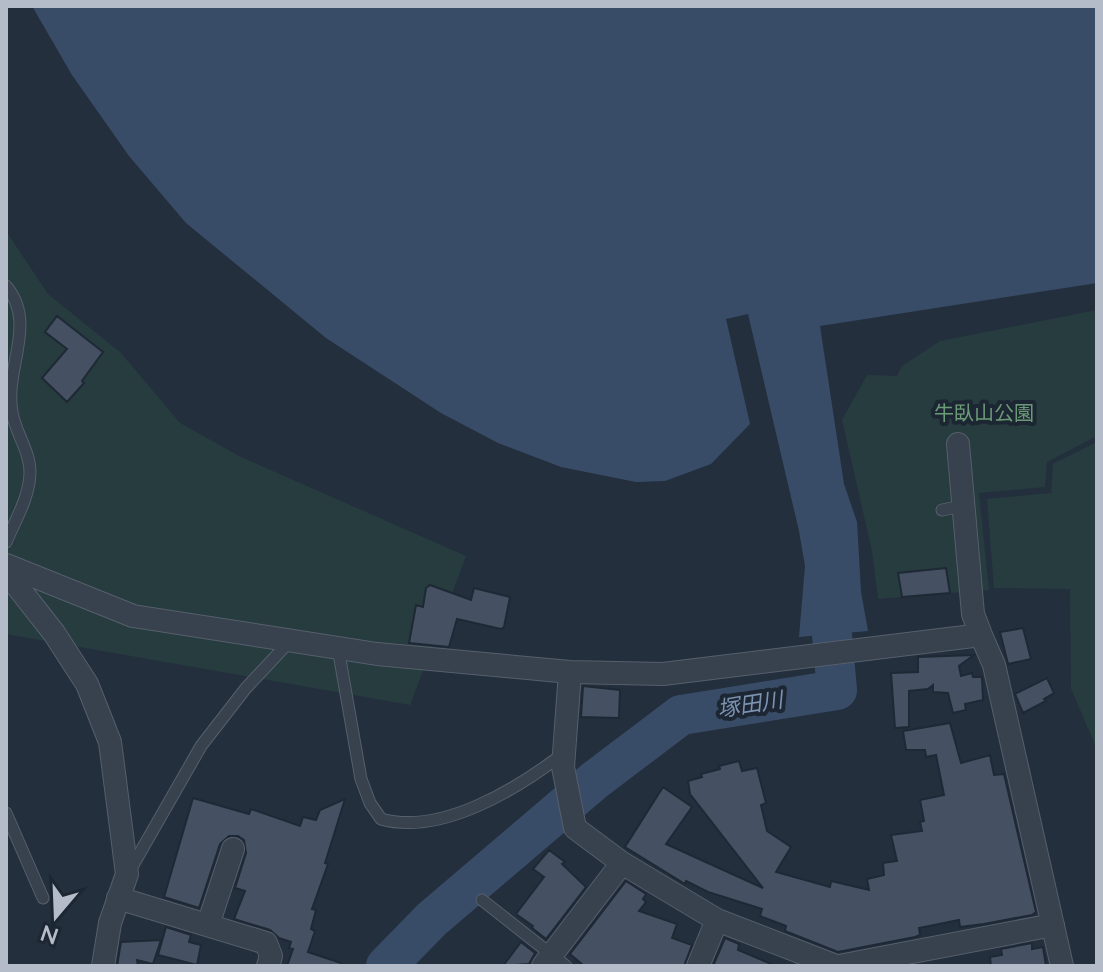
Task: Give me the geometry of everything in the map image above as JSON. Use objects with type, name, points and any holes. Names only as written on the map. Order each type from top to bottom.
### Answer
[{"type":"street","points":[[965,443],[952,508],[973,614],[994,665],[1062,966]]},
{"type":"street","points":[[6,565],[133,616],[377,654],[570,672],[663,674],[981,635]]},
{"type":"street","points":[[6,572],[54,633],[87,684],[110,742],[127,874],[110,923],[103,966]]},
{"type":"street","points":[[570,672],[564,760],[575,828],[622,863],[717,920],[838,966],[1053,925]]},
{"type":"street","points":[[208,925],[233,849]]},
{"type":"street","points":[[554,962],[622,863]]},
{"type":"street","points":[[118,898],[266,943],[271,956],[268,966]]},
{"type":"street","points":[[698,966],[717,920]]},
{"type":"lane","points":[[6,286],[14,295],[21,315],[11,412],[30,471],[24,498],[6,542]]},
{"type":"lane","points":[[127,874],[201,746],[246,688],[290,640]]},
{"type":"lane","points":[[338,648],[361,779],[370,803],[381,819],[410,824],[454,813],[497,797],[564,760]]},
{"type":"lane","points":[[6,813],[43,898]]},
{"type":"lane","points":[[482,900],[554,962]]},
{"type":"green space","points":[[6,231],[48,294],[121,353],[180,423],[241,457],[466,556],[410,705],[6,634]]},
{"type":"green space","name":"牛臥山公園","points":[[1097,310],[1097,436],[1047,462],[1045,487],[979,493],[989,590],[878,599],[872,551],[842,420],[867,375],[897,376],[902,366],[940,341]]},
{"type":"green space","points":[[1097,442],[1097,749],[1071,689],[1070,589],[994,588],[987,499],[1051,493],[1053,464]]},
{"type":"water","points":[[32,6],[1097,6],[1097,283],[820,326],[844,484],[857,522],[861,592],[868,631],[799,637],[805,566],[748,314],[726,319],[750,424],[711,464],[665,481],[636,482],[561,467],[498,443],[441,413],[326,338],[186,223],[129,156],[72,75]]},
{"type":"building","points":[[57,316],[103,352],[82,381],[84,383],[67,402],[42,378],[67,349],[45,332]]},
{"type":"building","points":[[946,568],[950,593],[902,597],[898,573]]},
{"type":"building","points":[[430,585],[471,600],[474,588],[510,597],[504,627],[501,629],[457,619],[449,647],[409,643],[416,605],[423,607],[426,588]]},
{"type":"building","points":[[1023,628],[1031,659],[1008,664],[1000,632]]},
{"type":"building","points":[[974,655],[959,666],[961,676],[972,673],[973,677],[982,677],[983,700],[965,704],[966,710],[953,713],[948,693],[933,692],[933,685],[928,689],[909,691],[909,727],[895,728],[891,673],[918,672],[918,657]]},
{"type":"building","points":[[1047,678],[1054,693],[1023,713],[1015,694]]},
{"type":"building","points":[[583,686],[620,690],[619,718],[581,717]]},
{"type":"building","points":[[950,723],[961,763],[990,755],[994,775],[1004,774],[1036,912],[1032,915],[960,927],[959,920],[919,928],[920,935],[915,937],[838,952],[785,931],[786,926],[760,916],[762,909],[708,892],[686,881],[685,884],[625,847],[663,787],[692,807],[666,844],[763,888],[690,794],[688,781],[720,769],[719,766],[739,761],[742,771],[757,768],[766,803],[761,805],[767,831],[791,847],[776,872],[830,887],[831,881],[869,890],[867,879],[884,875],[883,863],[897,861],[891,835],[922,831],[920,822],[924,821],[920,800],[944,795],[936,755],[926,757],[925,750],[906,750],[903,731]]},
{"type":"building","points":[[193,798],[249,814],[251,809],[300,826],[303,817],[316,820],[320,810],[345,799],[312,909],[316,910],[311,929],[315,931],[308,952],[341,963],[340,966],[287,966],[293,949],[289,948],[291,942],[279,938],[270,930],[234,919],[245,891],[235,888],[246,853],[244,840],[238,836],[229,836],[220,844],[199,908],[164,897]]},
{"type":"building","points":[[549,850],[565,862],[562,864],[586,887],[546,939],[516,914],[544,877],[533,869]]},
{"type":"building","points":[[626,881],[646,894],[643,899],[646,902],[639,911],[677,924],[672,938],[692,945],[684,966],[584,966],[570,954]]},
{"type":"building","points":[[166,927],[191,935],[189,942],[201,945],[197,965],[158,955]]},
{"type":"building","points":[[725,938],[739,944],[738,950],[776,966],[713,966]]},
{"type":"building","points":[[161,940],[153,964],[137,960],[138,966],[117,966],[121,942]]},
{"type":"building","points":[[521,942],[535,953],[529,964],[503,966]]},
{"type":"building","points":[[1032,943],[1032,949],[1043,947],[1046,966],[991,966],[990,957],[1002,955],[1001,949]]},
{"type":"waterway","name":"塚田川","points":[[386,966],[432,919],[595,780],[681,715],[837,690],[827,579]]}]
